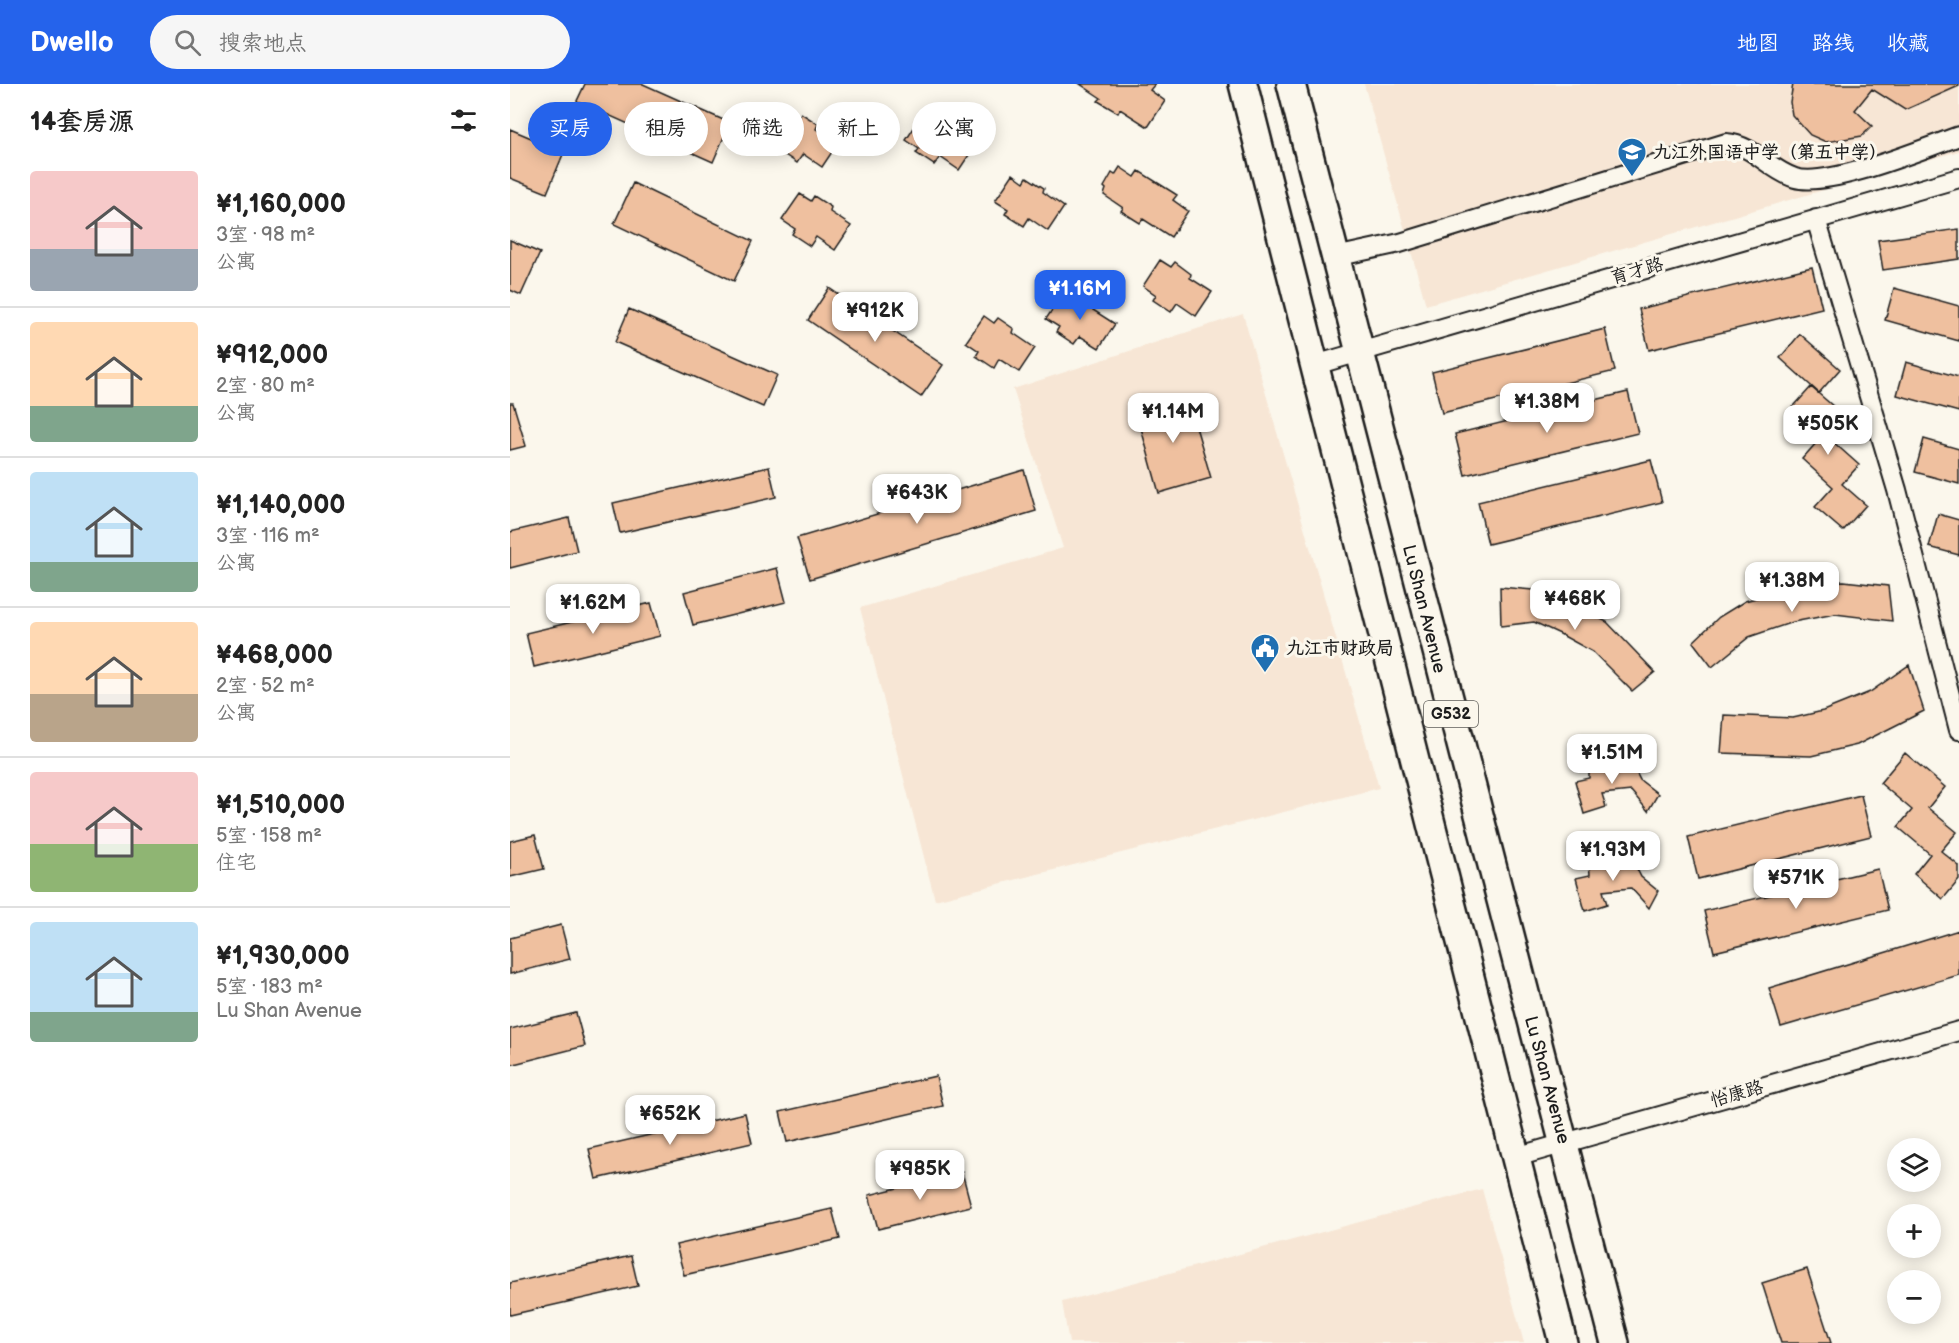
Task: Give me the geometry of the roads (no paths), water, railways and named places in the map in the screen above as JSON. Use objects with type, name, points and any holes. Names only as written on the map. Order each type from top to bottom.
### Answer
[{"type":"highway","name":"G532","points":[[1243,84],[1563,1343]]},
{"type":"highway","name":"Lu Shan Avenue","points":[[1291,84],[1615,1343]]},
{"type":"street","points":[[1335,257],[1400,243],[1726,143],[1738,144],[1794,178],[1813,181],[1836,177],[1959,136]]},
{"type":"street","name":"育才路","points":[[1315,365],[1959,178]]},
{"type":"street","points":[[1816,219],[1897,490],[1959,730]]},
{"type":"street","name":"怡康路","points":[[1516,1157],[1959,1031]]},
{"type":"place","name":"九江外国语中学（第五中学）","points":[[1632,178]]},
{"type":"place","name":"九江市财政局","points":[[1265,674]]}]
